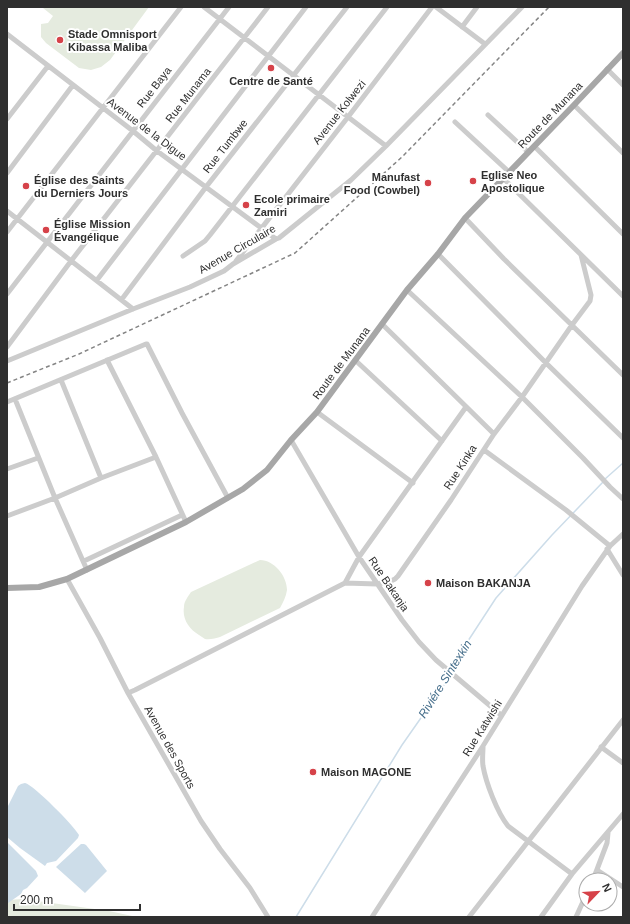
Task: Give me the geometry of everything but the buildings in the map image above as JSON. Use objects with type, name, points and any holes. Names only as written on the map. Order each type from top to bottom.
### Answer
[{"type":"main road","name":"Route de Munana","points":[[7,588],[39,587],[67,580],[186,522],[252,483],[267,470],[290,440],[317,412],[407,290],[438,254],[465,218],[574,106],[623,53]]},
{"type":"street","points":[[7,232],[181,7]]},
{"type":"street","points":[[204,7],[386,146]]},
{"type":"street","name":"Rue Baya","points":[[7,294],[230,7]]},
{"type":"street","name":"Rue Munama","points":[[7,348],[71,261],[268,7]]},
{"type":"street","points":[[96,280],[306,7]]},
{"type":"street","name":"Rue Tumbwe","points":[[122,299],[206,187],[347,7]]},
{"type":"street","points":[[183,256],[205,241],[387,7]]},
{"type":"street","name":"Avenue Kolwezi","points":[[233,264],[432,7]]},
{"type":"street","points":[[436,7],[485,44]]},
{"type":"street","points":[[462,27],[477,7]]},
{"type":"street","name":"Avenue Circulaire","points":[[7,361],[224,271],[233,264],[279,238],[351,180],[522,7]]},
{"type":"street","name":"Avenue de la Digue","points":[[7,34],[157,151],[276,239]]},
{"type":"street","points":[[8,116],[48,66]]},
{"type":"street","points":[[607,69],[623,85]]},
{"type":"street","points":[[7,173],[73,85]]},
{"type":"street","points":[[574,106],[623,153]]},
{"type":"street","points":[[488,115],[528,152]]},
{"type":"street","points":[[455,122],[509,172]]},
{"type":"street","points":[[534,146],[623,234]]},
{"type":"street","points":[[503,178],[623,296]]},
{"type":"street","points":[[7,211],[133,309]]},
{"type":"street","points":[[465,218],[504,259],[623,375]]},
{"type":"street","points":[[438,254],[623,438]]},
{"type":"street","name":"Rue Kinka","points":[[345,583],[377,584],[391,581],[398,576],[451,500],[494,434],[590,301],[591,296],[581,256]]},
{"type":"street","points":[[407,290],[522,397],[623,499]]},
{"type":"street","points":[[382,324],[494,434]]},
{"type":"street","points":[[7,402],[146,344],[149,346],[182,413],[228,498]]},
{"type":"street","points":[[107,360],[186,522]]},
{"type":"street","points":[[355,360],[442,441]]},
{"type":"street","points":[[61,380],[101,478]]},
{"type":"street","points":[[14,399],[87,570]]},
{"type":"street","points":[[128,693],[345,583],[359,557],[466,407]]},
{"type":"street","points":[[317,412],[413,483]]},
{"type":"street","name":"Rue Bakanja","points":[[290,440],[359,557],[419,642],[431,655],[501,715]]},
{"type":"street","points":[[484,450],[560,506],[609,547],[623,575]]},
{"type":"street","points":[[7,469],[38,458]]},
{"type":"street","points":[[7,516],[55,498],[101,478],[156,458]]},
{"type":"street","points":[[84,561],[182,515]]},
{"type":"street","name":"Rue Katwishi","points":[[372,917],[483,746],[582,586],[609,547],[623,534]]},
{"type":"street","name":"Avenue des Sports","points":[[67,580],[100,638],[128,693],[201,821],[250,888],[268,917]]},
{"type":"street","points":[[469,917],[623,720]]},
{"type":"street","points":[[483,746],[483,766],[494,801],[501,816],[508,826],[572,874]]},
{"type":"street","points":[[601,748],[623,763]]},
{"type":"street","points":[[541,917],[572,874],[623,814]]},
{"type":"street","points":[[609,832],[607,843],[597,870],[623,887]]},
{"type":"shaded area","name":"Stade Omnisport Kibassa Maliba","points":[[149,7],[110,60],[101,67],[91,70],[79,68],[46,43],[41,37],[41,24],[48,23],[53,16],[43,8]]},
{"type":"shaded area","points":[[260,560],[275,566],[285,579],[287,590],[280,608],[220,637],[205,639],[195,633],[185,620],[184,616],[186,599],[191,592]]},
{"type":"shaded area","points":[[23,899],[109,911],[137,917],[7,917],[7,900]]},
{"type":"water","points":[[25,783],[30,785],[54,806],[79,835],[78,838],[56,861],[47,863],[45,866],[7,837],[7,808],[18,786]]},
{"type":"water","points":[[7,842],[36,871],[38,876],[27,888],[23,890],[21,894],[8,903],[7,903]]},
{"type":"water","points":[[81,844],[86,845],[107,871],[85,893],[56,867]]},
{"type":"waterway","name":"Riviére Sintexkin","points":[[605,479],[623,463]]},
{"type":"waterway","name":"Riviére Sintexkin","points":[[296,917],[402,745],[444,685],[466,644],[496,598],[552,535],[603,482]]},
{"type":"railway","points":[[7,383],[79,354],[295,253],[402,157],[549,7]]},
{"type":"place","name":"Stade Omnisport Kibassa Maliba","points":[[60,40]]},
{"type":"place","name":"Centre de Santé","points":[[271,68]]},
{"type":"place","name":"Eglise Neo Apostolique","points":[[473,181]]},
{"type":"place","name":"Manufast Food (Cowbel)","points":[[428,183]]},
{"type":"place","name":"Église des Saints du Derniers Jours","points":[[26,186]]},
{"type":"place","name":"Ecole primaire Zamiri","points":[[246,205]]},
{"type":"place","name":"Église Mission Évangélique","points":[[46,230]]},
{"type":"place","name":"Maison BAKANJA","points":[[428,583]]},
{"type":"place","name":"Maison MAGONE","points":[[313,772]]}]
